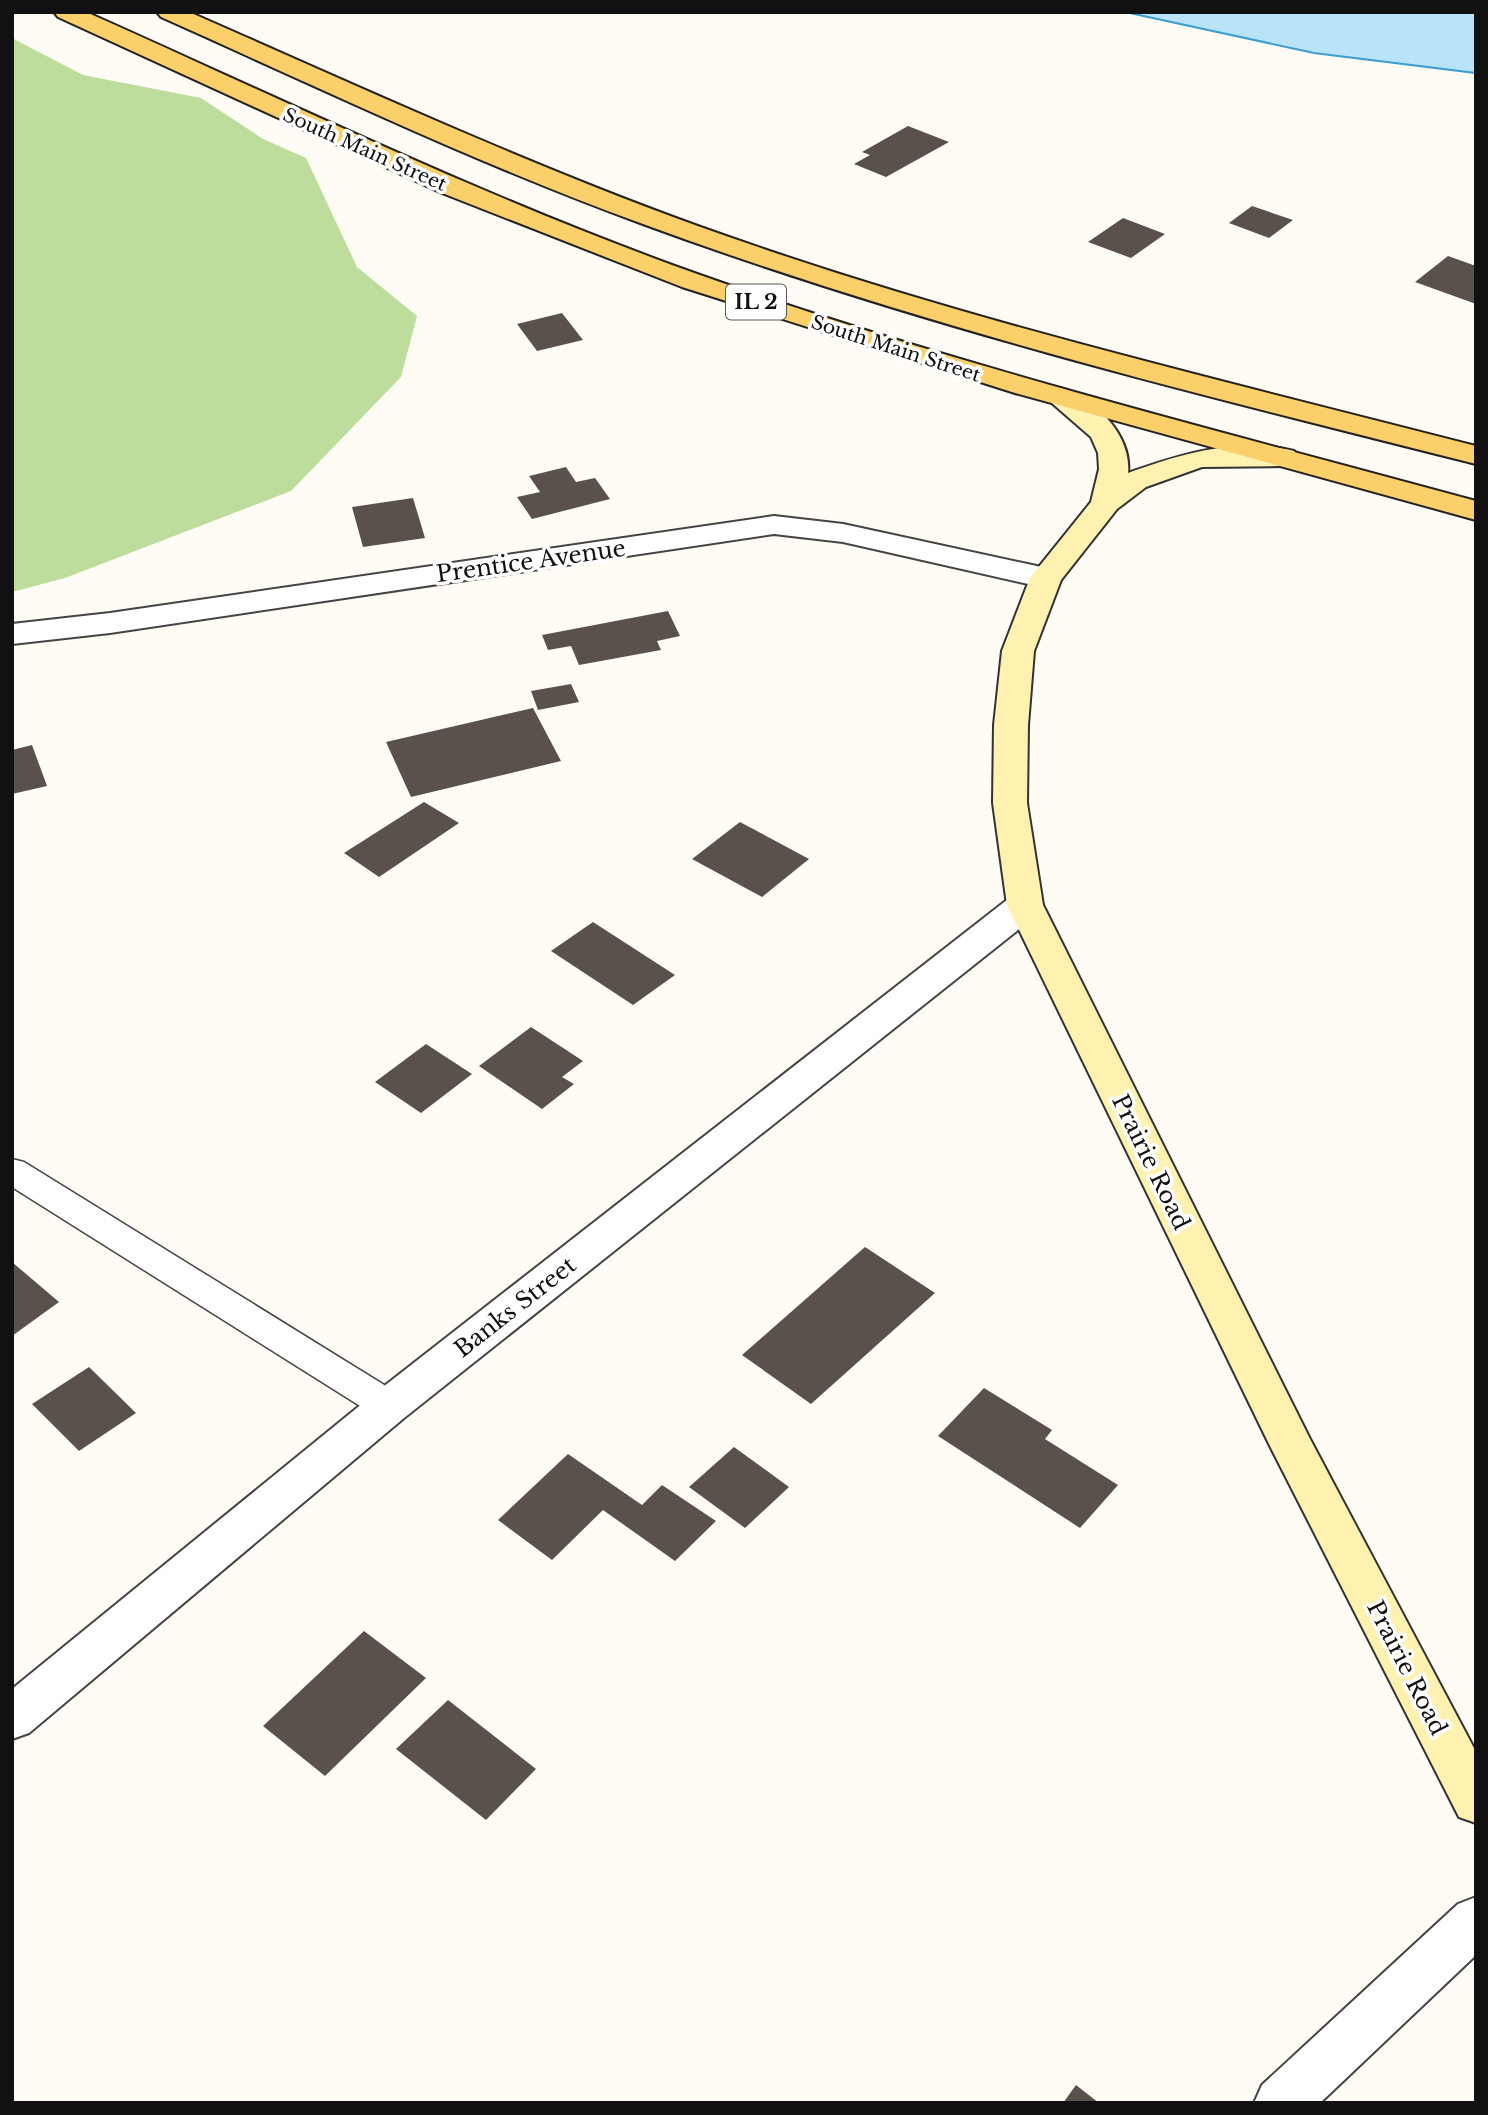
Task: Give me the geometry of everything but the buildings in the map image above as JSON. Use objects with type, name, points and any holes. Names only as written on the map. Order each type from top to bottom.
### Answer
[{"type":"main road","name":"South Main Street","points":[[66,12],[418,173],[583,242],[862,340],[1060,397],[1476,510]]},
{"type":"main road","name":"South Main Street","points":[[169,12],[504,160],[729,246],[983,327],[1476,455]]},
{"type":"street","name":"Prairie Road","points":[[1060,397],[1082,412],[1108,437],[1114,463],[1106,503]]},
{"type":"street","name":"Prairie Road","points":[[1283,457],[1222,456],[1197,459],[1135,481],[1106,503],[1046,578],[1018,651],[1011,725],[1010,803],[1025,905],[1292,1446],[1476,1801]]},
{"type":"street","name":"Prentice Avenue","points":[[12,634],[124,621],[774,525],[844,533],[1046,578]]},
{"type":"street","name":"Banks Street","points":[[12,1718],[389,1406],[1025,905]]},
{"type":"street","points":[[1281,2103],[1476,1921]]},
{"type":"lane","points":[[12,1171],[389,1406]]},
{"type":"green space","points":[[12,38],[83,75],[201,98],[263,139],[306,158],[357,267],[417,316],[401,377],[291,491],[65,578],[12,592]]},
{"type":"water","points":[[1125,12],[1476,12],[1476,73],[1314,53]]}]
